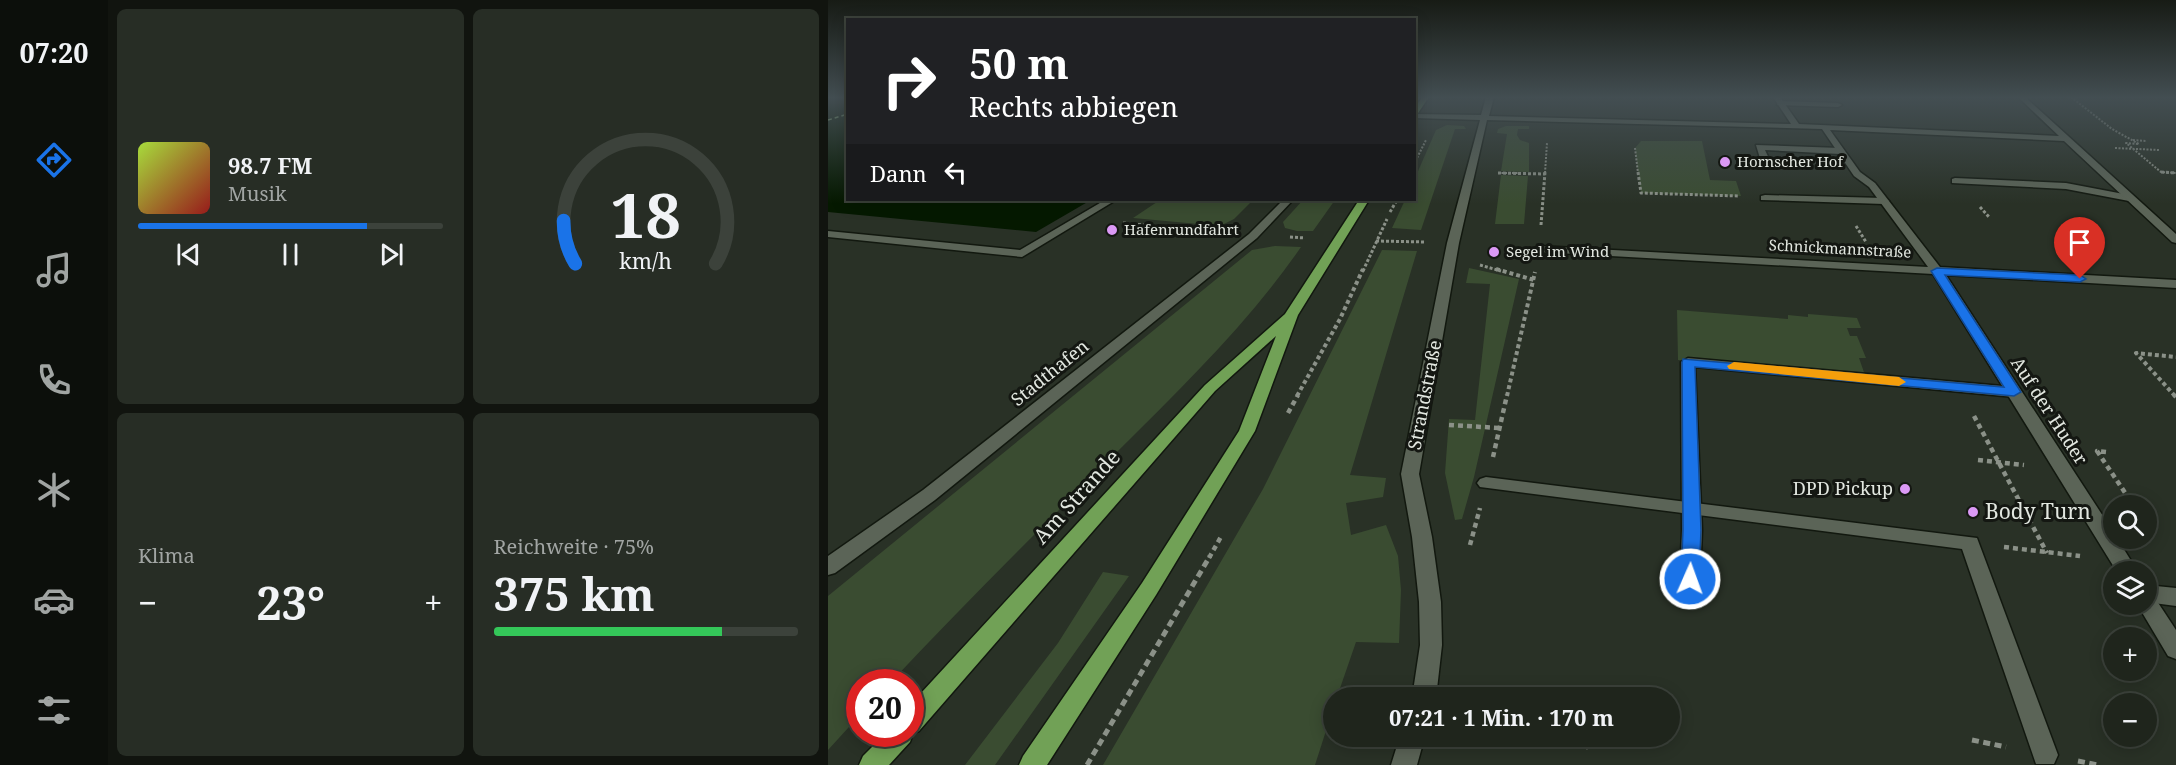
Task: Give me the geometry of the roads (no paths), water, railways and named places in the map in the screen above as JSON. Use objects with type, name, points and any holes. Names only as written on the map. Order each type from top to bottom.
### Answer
[{"type":"main road","name":"Am Strande","points":[[1032,765],[1149,589],[1248,431],[1291,315],[1363,201]]},
{"type":"main road","name":"Am Strande","points":[[924,707],[1210,388],[1291,315]]},
{"type":"main road","points":[[872,765],[889,747]]},
{"type":"street","name":"Strandstraße","points":[[1425,687],[1431,645],[1430,602],[1422,537],[1410,474],[1453,243],[1479,133]]},
{"type":"street","name":"Auf der Huder","points":[[1828,133],[1857,174],[1872,185],[1937,271],[2121,561]]},
{"type":"street","points":[[1939,133],[2066,139]]},
{"type":"street","points":[[2059,133],[2176,240]]},
{"type":"street","points":[[1767,165],[1759,147],[1840,151]]},
{"type":"street","points":[[1954,181],[2066,186],[2129,198]]},
{"type":"street","points":[[1765,198],[1884,201]]},
{"type":"street","points":[[828,234],[1022,254],[1109,201]]},
{"type":"street","name":"Stadthafen","points":[[828,567],[929,495],[1253,236],[1287,201]]},
{"type":"street","name":"Schnickmannstraße","points":[[1539,249],[2176,284]]},
{"type":"street","points":[[1690,579],[1688,362],[2014,392]]},
{"type":"street","points":[[1486,483],[1970,543],[2045,755]]},
{"type":"street","points":[[2157,594],[2176,597]]},
{"type":"street","points":[[2155,615],[2176,649]]},
{"type":"street","points":[[1404,765],[1410,747]]},
{"type":"place","name":"Hornscher Hof","points":[[1725,162]]},
{"type":"place","name":"Hafenrundfahrt","points":[[1112,230]]},
{"type":"place","name":"Segel im Wind","points":[[1494,252]]},
{"type":"place","name":"DPD Pickup","points":[[1905,489]]},
{"type":"place","name":"Body Turn","points":[[1973,512]]}]
